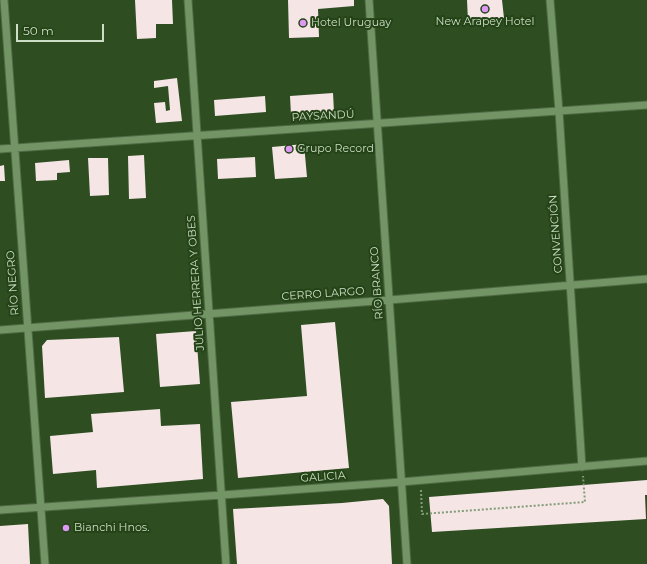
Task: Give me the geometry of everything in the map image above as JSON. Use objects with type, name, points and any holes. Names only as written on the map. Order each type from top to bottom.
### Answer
[{"type":"street","name":"RÍO NEGRO","points":[[4,0],[44,564]]},
{"type":"street","name":"JULIO HERRERA Y OBES","points":[[188,0],[226,564]]},
{"type":"street","name":"RÍO BRANCO","points":[[369,0],[407,564]]},
{"type":"street","name":"CONVENCIÓN","points":[[550,0],[559,111],[582,467]]},
{"type":"street","name":"PAYSANDÚ","points":[[0,149],[647,105]]},
{"type":"street","name":"CERRO LARGO","points":[[0,330],[647,279]]},
{"type":"street","name":"GALICIA","points":[[0,510],[401,482],[647,462]]},
{"type":"path","points":[[420,480],[422,514],[585,502],[582,467]]},
{"type":"building","points":[[135,0],[172,0],[173,24],[156,24],[156,38],[137,39]]},
{"type":"building","name":"Hotel Uruguay","points":[[288,0],[354,0],[354,6],[318,9],[319,37],[289,38]]},
{"type":"building","name":"New Arapey Hotel","points":[[467,0],[502,0],[504,18],[468,21]]},
{"type":"building","points":[[177,78],[182,121],[156,123],[154,103],[165,102],[166,111],[170,110],[168,86],[154,88],[154,81]]},
{"type":"building","points":[[333,93],[334,112],[291,115],[290,96]]},
{"type":"building","points":[[265,96],[266,112],[215,116],[214,100]]},
{"type":"building","points":[[304,144],[307,177],[275,179],[272,147]]},
{"type":"building","points":[[144,155],[146,198],[129,199],[128,156]]},
{"type":"building","points":[[255,157],[256,177],[218,179],[217,159]]},
{"type":"building","points":[[88,158],[108,158],[109,195],[90,196]]},
{"type":"building","points":[[69,160],[70,172],[57,173],[57,180],[36,181],[35,163]]},
{"type":"building","points":[[4,165],[5,181],[0,181],[0,166]]},
{"type":"building","points":[[335,322],[349,468],[238,478],[231,402],[307,396],[301,325]]},
{"type":"building","points":[[196,331],[200,384],[160,387],[156,334]]},
{"type":"building","points":[[119,337],[124,392],[45,398],[42,346],[47,340]]},
{"type":"building","points":[[160,409],[161,426],[200,424],[203,479],[97,488],[96,470],[53,474],[50,436],[93,432],[91,414]]},
{"type":"building","points":[[647,480],[647,495],[645,495],[646,519],[432,532],[429,497]]},
{"type":"building","points":[[383,499],[389,506],[392,564],[237,564],[233,509],[342,503]]},
{"type":"building","points":[[28,524],[30,564],[0,564],[0,526]]},
{"type":"place","name":"New Arapey Hotel","points":[[485,9]]},
{"type":"place","name":"Hotel Uruguay","points":[[303,23]]},
{"type":"place","name":"Grupo Record","points":[[289,149]]},
{"type":"place","name":"Bianchi Hnos.","points":[[66,528]]}]
